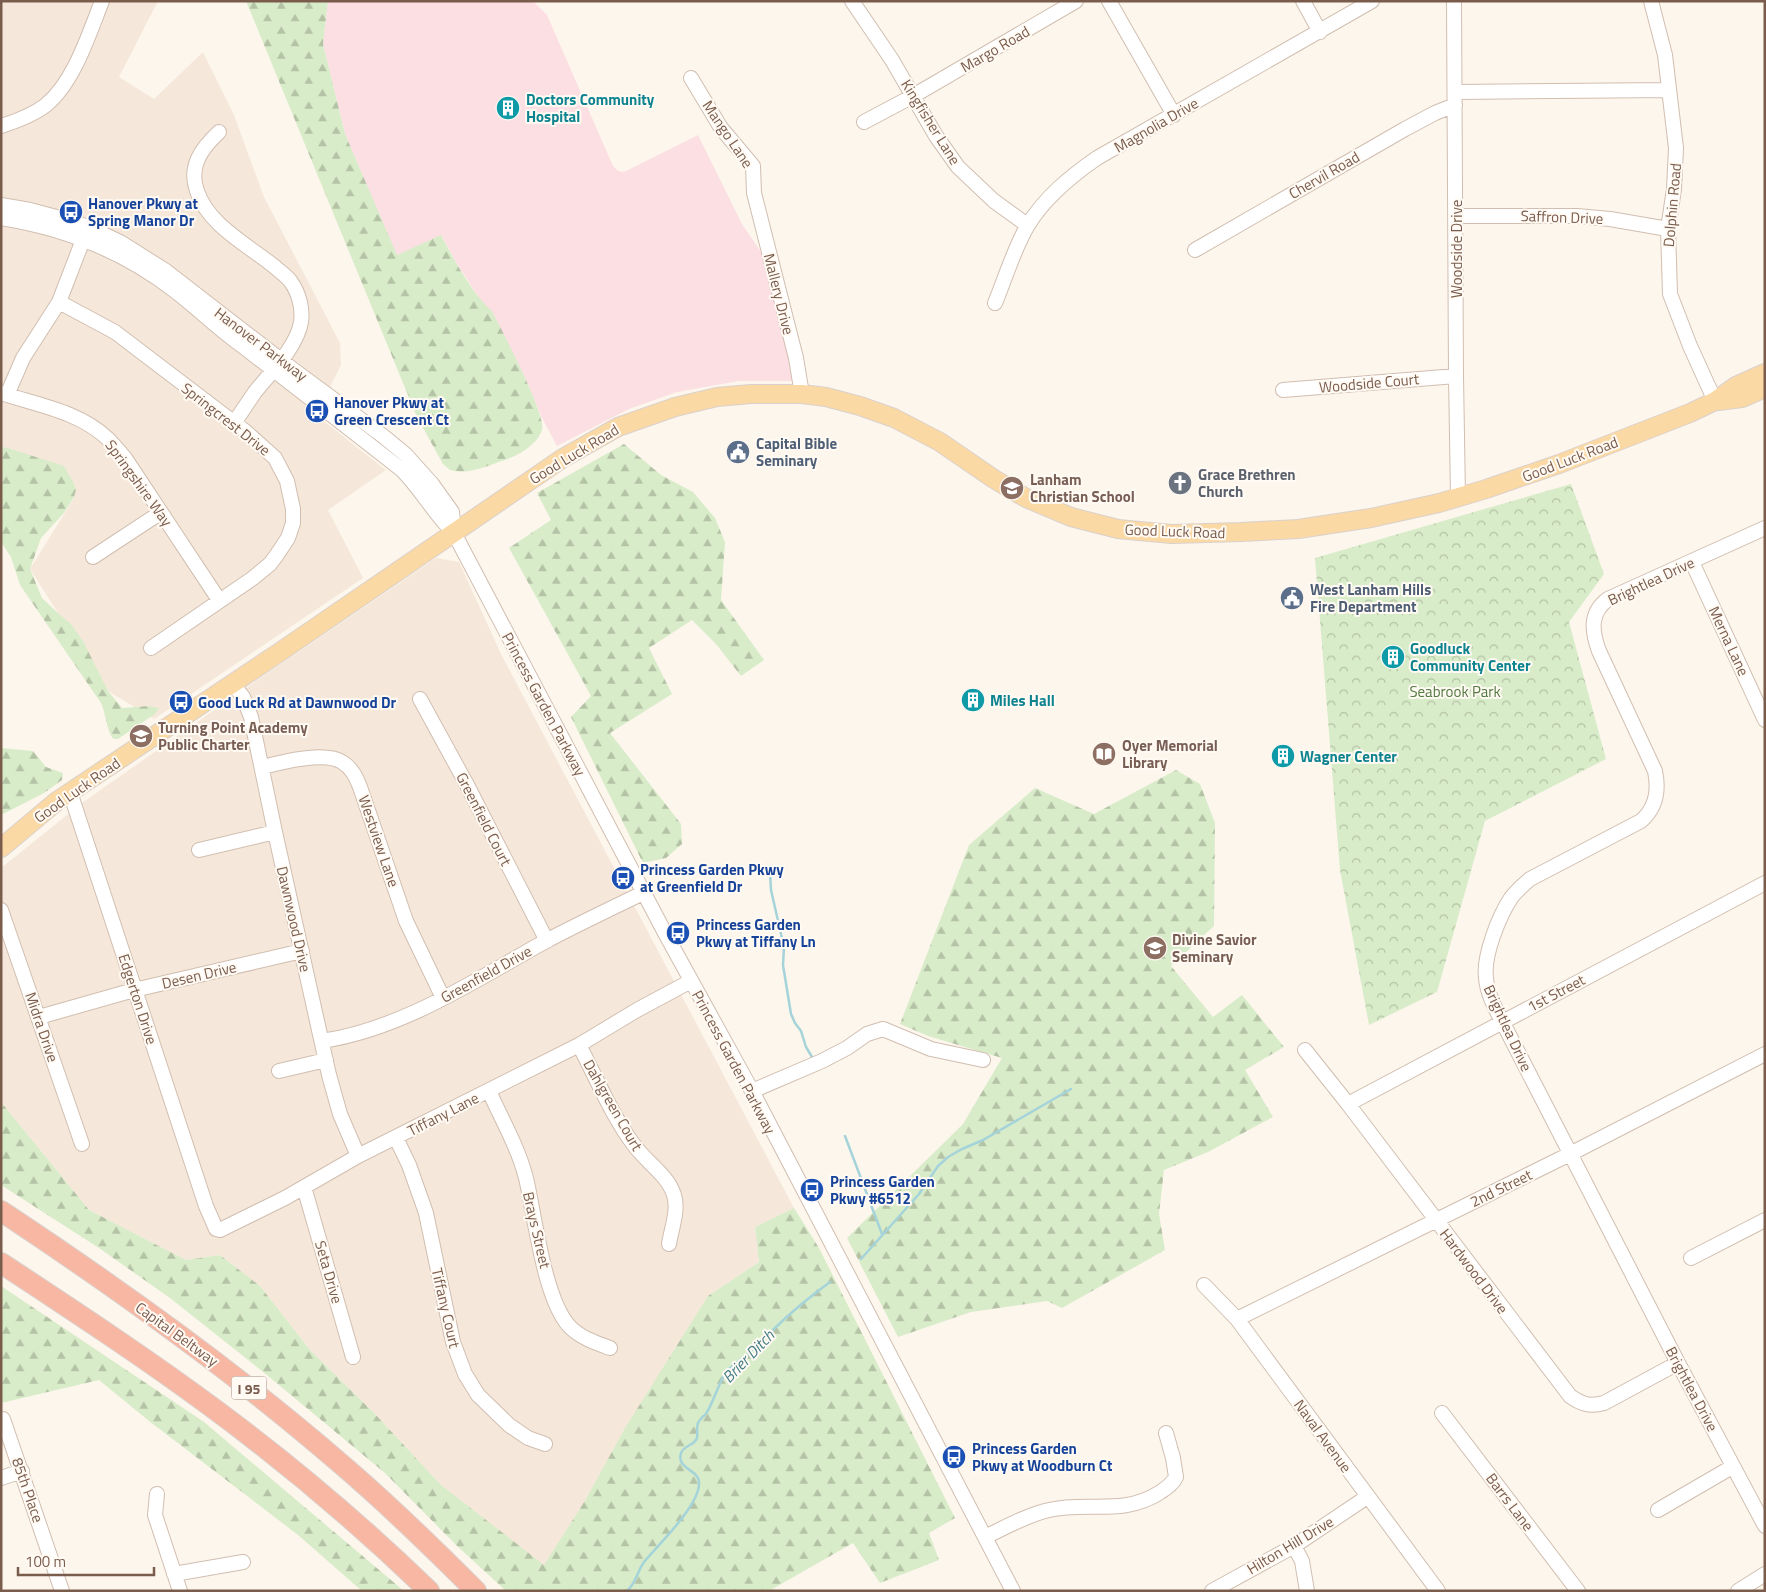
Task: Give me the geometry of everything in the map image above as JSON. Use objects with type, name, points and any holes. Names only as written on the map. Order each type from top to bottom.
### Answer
[{"type":"highway","name":"Capital Beltway","points":[[1,1211],[162,1322],[243,1383],[342,1464],[476,1591]]},
{"type":"highway","name":"I 95","points":[[1,1263],[217,1411],[318,1491],[429,1591]]},
{"type":"main road","name":"Good Luck Road","points":[[1,848],[39,815],[70,792],[563,458],[618,426],[667,409],[717,397],[752,394],[802,394],[826,398],[860,406],[894,418],[940,442],[994,479],[1036,503],[1071,517],[1118,529],[1172,534],[1241,532],[1298,529],[1372,518],[1439,503],[1486,489],[1559,464],[1715,401],[1736,386],[1765,373]]},
{"type":"main road","name":"Good Luck Road","points":[[1715,401],[1742,398],[1765,388]]},
{"type":"street","points":[[1,126],[23,118],[48,104],[64,84],[75,64],[102,1]]},
{"type":"street","name":"Kingfisher Lane","points":[[852,1],[892,60],[936,136],[958,166],[994,201],[1028,225]]},
{"type":"street","name":"Margo Road","points":[[864,122],[913,96],[1076,1]]},
{"type":"street","points":[[1109,1],[1174,115]]},
{"type":"street","points":[[1303,1],[1320,32]]},
{"type":"street","name":"Magnolia Drive","points":[[995,303],[1028,225],[1049,197],[1076,174],[1098,158],[1372,1]]},
{"type":"street","name":"Woodside Drive","points":[[1454,1],[1458,497]]},
{"type":"street","name":"Dolphin Road","points":[[1651,1],[1662,42],[1676,148],[1672,209],[1668,228],[1668,277],[1673,305],[1715,401]]},
{"type":"street","name":"Mango Lane","points":[[691,78],[720,128],[753,166],[754,194]]},
{"type":"street","name":"Chervil Road","points":[[1195,250],[1435,112],[1455,98],[1669,90]]},
{"type":"street","points":[[220,132],[207,143],[198,157],[194,176],[195,187],[200,201],[211,217],[291,281],[301,305],[302,320],[296,337],[234,423]]},
{"type":"street","name":"Mallery Drive","points":[[754,194],[796,358],[802,394]]},
{"type":"street","name":"Hanover Parkway","points":[[1,205],[64,219],[174,290],[222,331],[277,365],[383,436],[413,461],[432,484],[452,512],[454,533]]},
{"type":"street","name":"Saffron Drive","points":[[1456,216],[1577,216],[1668,228]]},
{"type":"street","name":"Hanover Parkway","points":[[1,218],[85,233]]},
{"type":"street","points":[[4,394],[22,358],[59,302],[85,233]]},
{"type":"street","name":"Springcrest Drive","points":[[59,302],[115,332],[266,448],[280,466],[287,481],[294,517],[288,538],[270,564],[253,578],[218,600],[151,648]]},
{"type":"street","name":"Woodside Court","points":[[1282,390],[1456,376]]},
{"type":"street","name":"Springshire Way","points":[[4,394],[66,413],[97,430],[107,438],[124,458],[218,600]]},
{"type":"street","points":[[93,557],[160,513]]},
{"type":"street","name":"Brightlea Drive","points":[[1765,528],[1602,603],[1596,613],[1593,630],[1596,642],[1655,771],[1656,794],[1652,808],[1641,821],[1530,879],[1522,886],[1511,898],[1501,918],[1485,964],[1486,984],[1502,1021],[1732,1467],[1765,1526]]},
{"type":"street","name":"Princess Garden Parkway","points":[[454,533],[691,981],[752,1091],[1013,1591]]},
{"type":"street","name":"Merna Lane","points":[[1692,562],[1765,720]]},
{"type":"street","name":"Dawnwood Drive","points":[[232,683],[243,697],[249,710],[326,1060],[340,1114],[358,1156]]},
{"type":"street","name":"Greenfield Court","points":[[420,698],[547,941]]},
{"type":"street","name":"Westview Lane","points":[[263,767],[289,760],[331,758],[342,762],[352,771],[360,787],[406,921],[443,998]]},
{"type":"street","name":"Edgerton Drive","points":[[70,792],[206,1206]]},
{"type":"street","points":[[199,850],[275,832]]},
{"type":"street","name":"1st Street","points":[[1348,1104],[1765,883]]},
{"type":"street","name":"Greenfield Drive","points":[[322,1042],[362,1033],[443,998],[547,941],[645,892]]},
{"type":"street","name":"Midra Drive","points":[[1,910],[82,1144]]},
{"type":"street","name":"Desen Drive","points":[[39,1016],[134,990],[302,951]]},
{"type":"street","name":"Tiffany Lane","points":[[206,1206],[214,1226],[220,1230],[304,1187],[358,1156],[579,1045],[637,1010],[691,981]]},
{"type":"street","points":[[752,1091],[822,1061],[847,1048],[867,1034],[883,1029],[931,1049],[982,1060]]},
{"type":"street","name":"Dahlgreen Court","points":[[579,1045],[633,1145],[669,1184],[674,1194],[676,1201],[669,1244]]},
{"type":"street","name":"Hardwood Drive","points":[[1305,1050],[1570,1396],[1579,1402],[1591,1406],[1604,1403],[1678,1363]]},
{"type":"street","name":"2nd Street","points":[[1237,1319],[1570,1154],[1765,1054]]},
{"type":"street","points":[[279,1071],[326,1060]]},
{"type":"street","name":"Brays Street","points":[[489,1091],[519,1155],[549,1281],[559,1308],[571,1327],[588,1340],[610,1348]]},
{"type":"street","name":"Tiffany Court","points":[[396,1138],[409,1165],[426,1213],[453,1342],[465,1374],[478,1395],[509,1426],[528,1438],[545,1444]]},
{"type":"street","name":"Seta Drive","points":[[304,1187],[353,1356]]},
{"type":"street","points":[[1691,1258],[1765,1220]]},
{"type":"street","name":"Naval Avenue","points":[[1204,1286],[1237,1319],[1438,1591]]},
{"type":"street","name":"Barrs Lane","points":[[1442,1413],[1578,1591]]},
{"type":"street","name":"85th Place","points":[[3,1419],[62,1591]]},
{"type":"street","points":[[985,1537],[1017,1521],[1047,1510],[1063,1507],[1122,1506],[1138,1503],[1156,1495],[1171,1484],[1176,1477],[1166,1433]]},
{"type":"street","points":[[1658,1510],[1732,1467]]},
{"type":"street","points":[[1,1478],[22,1471]]},
{"type":"street","points":[[157,1494],[155,1515],[180,1591]]},
{"type":"street","name":"Hilton Hill Drive","points":[[1212,1591],[1294,1546],[1367,1497]]},
{"type":"street","points":[[1294,1546],[1302,1561],[1307,1591]]},
{"type":"street","points":[[174,1574],[243,1562]]},
{"type":"street","points":[[1738,1591],[1765,1574]]},
{"type":"shaded area","points":[[1,1],[158,1],[119,77],[154,99],[203,52],[234,115],[264,197],[340,343],[341,365],[316,415],[386,470],[328,510],[363,578],[154,719],[108,691],[30,569],[74,498],[1,450]]},
{"type":"shaded area","points":[[328,1],[533,1],[547,15],[613,166],[617,170],[621,172],[626,171],[698,135],[742,224],[774,271],[800,381],[739,381],[677,392],[629,409],[557,446],[492,311],[483,304],[454,259],[442,236],[397,256],[345,134],[323,44]]},
{"type":"shaded area","points":[[436,558],[459,562],[502,656],[794,1208],[755,1227],[759,1262],[708,1296],[544,1566],[441,1485],[375,1414],[310,1350],[260,1286],[220,1255],[186,1260],[89,1210],[1,1102],[1,868],[82,803]]},
{"type":"green space","points":[[246,1],[328,1],[323,44],[345,134],[397,255],[441,235],[471,286],[492,311],[531,391],[542,421],[540,435],[532,445],[522,452],[505,460],[471,471],[450,470],[443,464],[417,417]]},
{"type":"green space","points":[[624,444],[661,475],[693,492],[715,518],[725,542],[721,600],[764,660],[741,676],[716,644],[692,620],[649,648],[672,694],[610,733],[681,824],[682,844],[666,858],[643,863],[571,717],[591,696],[509,548],[551,520],[537,493]]},
{"type":"green space","points":[[1,447],[64,466],[73,482],[76,490],[74,497],[64,513],[41,538],[30,569],[42,598],[71,624],[83,641],[108,691],[122,708],[149,706],[159,708],[155,714],[118,739],[114,739],[110,732],[101,703],[20,585],[11,557],[1,542]]},
{"type":"green space","name":"Seabrook Park","points":[[1571,484],[1604,574],[1569,622],[1606,759],[1485,821],[1437,992],[1369,1025],[1340,870],[1315,558]]},
{"type":"green space","points":[[1,748],[33,751],[46,767],[63,773],[62,780],[44,793],[1,815]]},
{"type":"green space","points":[[1176,770],[1200,784],[1215,823],[1214,926],[1171,966],[1213,1017],[1242,995],[1284,1047],[1245,1070],[1273,1117],[1208,1152],[1164,1170],[1159,1214],[1165,1250],[1062,1308],[1047,1301],[971,1312],[898,1337],[847,1238],[963,1124],[1002,1058],[928,1036],[900,1024],[969,845],[1035,788],[1094,814]]},
{"type":"green space","points":[[1,1102],[89,1210],[186,1260],[220,1255],[260,1286],[310,1350],[375,1414],[441,1485],[544,1565],[586,1499],[625,1428],[708,1296],[759,1262],[755,1227],[794,1208],[819,1248],[955,1518],[929,1533],[939,1560],[880,1583],[853,1543],[769,1591],[506,1591],[456,1545],[385,1473],[262,1371],[170,1298],[99,1248],[1,1185]]},
{"type":"green space","points":[[1,1286],[204,1422],[404,1591],[362,1591],[298,1535],[149,1421],[99,1380],[1,1403]]},
{"type":"waterway","points":[[770,873],[771,890],[784,947],[783,965],[791,1014],[801,1031],[806,1047],[812,1057]]},
{"type":"waterway","name":"Brier Ditch","points":[[861,1259],[919,1194],[938,1166],[948,1157],[983,1140],[1071,1089]]},
{"type":"waterway","points":[[845,1136],[882,1234]]},
{"type":"waterway","name":"Brier Ditch","points":[[627,1591],[644,1562],[677,1524],[698,1491],[698,1478],[684,1466],[680,1458],[681,1453],[684,1448],[696,1441],[698,1423],[710,1407],[724,1375],[753,1350],[772,1330],[830,1282]]},
{"type":"place","name":"Doctors Community Hospital","points":[[508,108]]},
{"type":"place","name":"Hanover Pkwy at Spring Manor Dr","points":[[71,212]]},
{"type":"place","name":"Hanover Pkwy at Green Crescent Ct","points":[[317,411]]},
{"type":"place","name":"Capital Bible Seminary","points":[[738,452]]},
{"type":"place","name":"Grace Brethren Church","points":[[1180,483]]},
{"type":"place","name":"Lanham Christian School","points":[[1012,488]]},
{"type":"place","name":"West Lanham Hills Fire Department","points":[[1292,598]]},
{"type":"place","name":"Goodluck Community Center","points":[[1393,657]]},
{"type":"place","name":"Miles Hall","points":[[973,700]]},
{"type":"place","name":"Good Luck Rd at Dawnwood Dr","points":[[181,702]]},
{"type":"place","name":"Turning Point Academy Public Charter","points":[[141,736]]},
{"type":"place","name":"Oyer Memorial Library","points":[[1104,754]]},
{"type":"place","name":"Wagner Center","points":[[1283,756]]},
{"type":"place","name":"Princess Garden Pkwy at Greenfield Dr","points":[[623,878]]},
{"type":"place","name":"Princess Garden Pkwy at Tiffany Ln","points":[[678,933]]},
{"type":"place","name":"Divine Savior Seminary","points":[[1155,948]]},
{"type":"place","name":"Princess Garden Pkwy #6512","points":[[812,1190]]},
{"type":"place","name":"Princess Garden Pkwy at Woodburn Ct","points":[[954,1457]]}]
